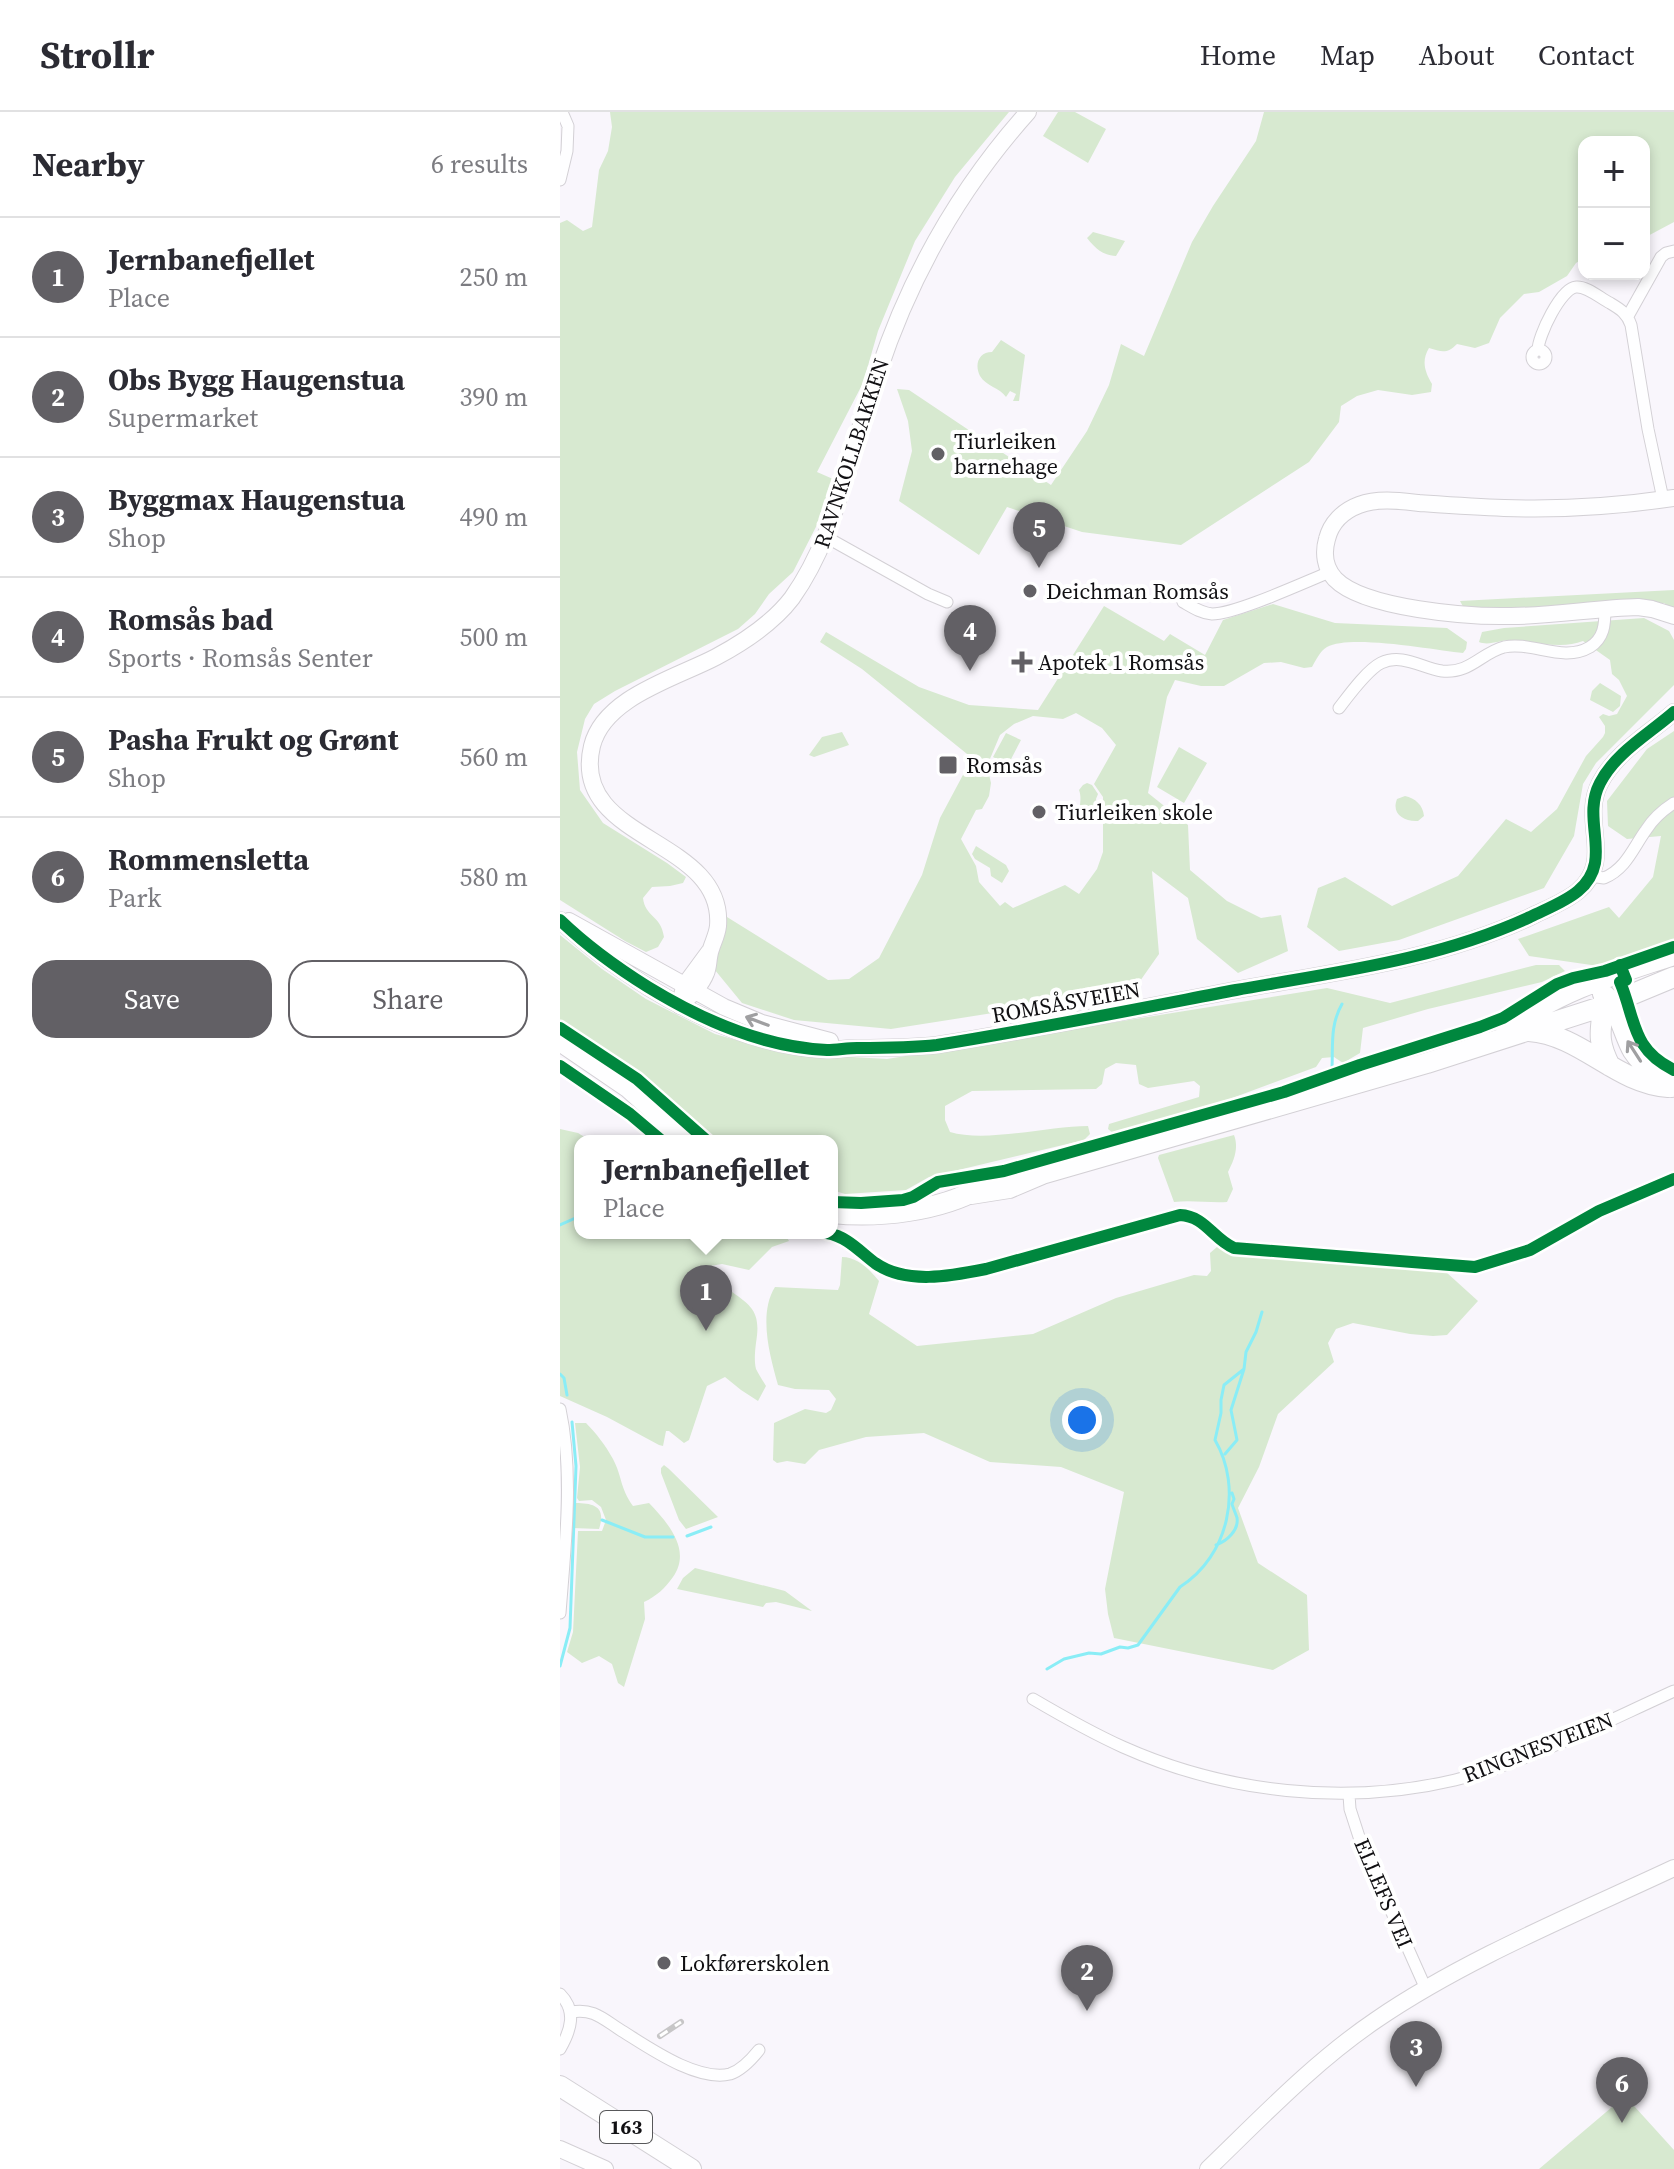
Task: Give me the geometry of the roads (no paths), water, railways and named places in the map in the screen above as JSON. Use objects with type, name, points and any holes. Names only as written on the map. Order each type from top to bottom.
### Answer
[{"type":"highway","points":[[1497,1040],[1525,1016],[1553,1000],[1674,955]]},
{"type":"highway","points":[[1610,1066],[1599,1034],[1607,1001],[1674,967]]},
{"type":"highway","points":[[838,1213],[863,1215],[907,1211],[971,1194],[1009,1188],[1042,1174],[1427,1063],[1674,977]]},
{"type":"highway","points":[[1607,1001],[1639,1059],[1673,1088]]},
{"type":"highway","points":[[1523,1031],[1567,1040],[1631,1078],[1673,1088]]},
{"type":"highway","points":[[560,1041],[629,1088],[681,1135]]},
{"type":"highway","name":"163","points":[[560,2086],[691,2169]]},
{"type":"highway","name":"163","points":[[560,2102],[666,2169]]},
{"type":"street","points":[[560,180],[567,151],[568,126],[562,112]]},
{"type":"street","name":"RAVNKOLLBAKKEN","points":[[680,1006],[690,989],[707,972],[718,925],[712,893],[695,870],[619,819],[602,802],[592,773],[592,747],[603,722],[623,703],[732,648],[767,623],[789,601],[806,577],[826,537],[885,351],[922,266],[965,191],[1028,112]]},
{"type":"street","points":[[1628,316],[1661,257],[1674,251]]},
{"type":"street","points":[[1538,350],[1541,335],[1563,296],[1571,288],[1582,288],[1628,316],[1648,429],[1669,498],[1544,508],[1371,502],[1348,511],[1331,528],[1325,553],[1330,572],[1345,586],[1365,595],[1426,610],[1514,616],[1621,608],[1652,609],[1674,616]]},
{"type":"street","points":[[826,537],[947,602]]},
{"type":"street","points":[[1183,602],[1201,611],[1219,613],[1330,572]]},
{"type":"street","points":[[1339,708],[1369,673],[1385,661],[1404,660],[1445,671],[1471,666],[1506,647],[1566,653],[1582,651],[1599,640],[1605,625],[1605,609]]},
{"type":"street","points":[[1674,712],[1619,758],[1600,781],[1591,809],[1597,851],[1590,876],[1604,878],[1623,865],[1647,827],[1674,803]]},
{"type":"street","name":"ROMSÅSVEIEN","points":[[560,918],[609,961],[680,1006],[718,1025],[763,1039],[828,1050],[914,1048],[1402,960],[1514,924],[1568,898],[1590,876]]},
{"type":"street","name":"ROMSÅSVEIEN","points":[[560,918],[690,989],[762,1023],[859,1048]]},
{"type":"street","points":[[560,1409],[567,1449],[560,1613]]},
{"type":"street","name":"RINGNESVEIEN","points":[[1033,1699],[1095,1734],[1187,1771],[1261,1787],[1349,1795],[1421,1787],[1497,1767],[1674,1691]]},
{"type":"street","name":"ELLEFS VEI","points":[[1349,1795],[1350,1809],[1361,1843],[1426,1989]]},
{"type":"street","points":[[1208,2169],[1295,2085],[1373,2021],[1504,1948],[1674,1868]]},
{"type":"street","points":[[560,1994],[568,2002],[571,2012],[569,2031],[560,2049]]},
{"type":"street","points":[[571,2012],[589,2011],[652,2049],[706,2073],[730,2074],[739,2070],[759,2050]]},
{"type":"street","points":[[560,2149],[605,2169]]},
{"type":"waterway","points":[[1332,1068],[1334,1027],[1342,1004]]},
{"type":"waterway","points":[[560,1225],[574,1219]]},
{"type":"waterway","points":[[1047,1669],[1064,1659],[1138,1645],[1180,1587],[1197,1574],[1210,1558],[1220,1540],[1229,1499],[1224,1459],[1215,1440],[1224,1385],[1244,1369],[1246,1352],[1262,1312]]},
{"type":"waterway","points":[[1225,1454],[1237,1440],[1231,1410],[1244,1369]]},
{"type":"waterway","points":[[560,1374],[564,1378],[567,1395]]},
{"type":"waterway","points":[[560,1666],[570,1628],[576,1466],[572,1422]]},
{"type":"waterway","points":[[1216,1545],[1228,1538],[1236,1527],[1232,1493]]},
{"type":"waterway","points":[[602,1520],[645,1537],[673,1537]]},
{"type":"waterway","points":[[687,1536],[711,1527]]},
{"type":"railway","points":[[660,2036],[681,2022]]},
{"type":"place","name":"Tiurleiken barnehage","points":[[938,454]]},
{"type":"place","name":"Pasha Frukt og Grønt","points":[[1039,568]]},
{"type":"place","name":"Deichman Romsås","points":[[1030,591]]},
{"type":"place","name":"Apotek 1 Romsås","points":[[1022,662]]},
{"type":"place","name":"Romsås bad","points":[[970,671]]},
{"type":"place","name":"Romsås","points":[[948,765]]},
{"type":"place","name":"Tiurleiken skole","points":[[1039,812]]},
{"type":"place","name":"Jernbanefjellet","points":[[706,1331]]},
{"type":"place","name":"Lokførerskolen","points":[[664,1963]]},
{"type":"place","name":"Obs Bygg Haugenstua","points":[[1087,2011]]},
{"type":"place","name":"Byggmax Haugenstua","points":[[1416,2087]]},
{"type":"place","name":"Rommensletta","points":[[1622,2123]]}]
